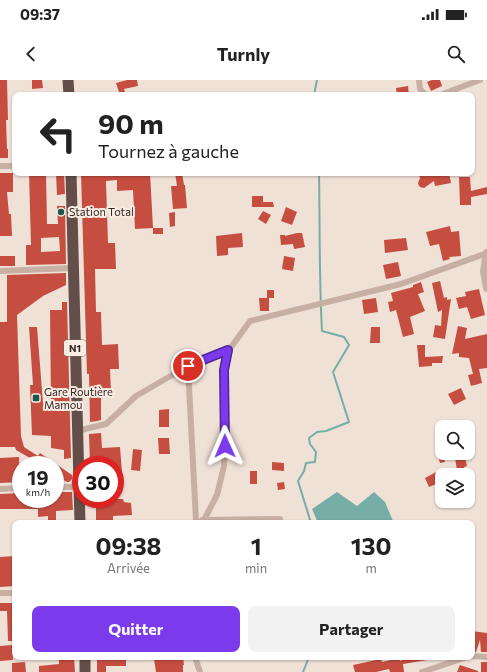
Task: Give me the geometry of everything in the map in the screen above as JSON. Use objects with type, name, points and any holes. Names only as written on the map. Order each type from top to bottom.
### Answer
[{"type":"highway","points":[[68,80],[69,92]]},
{"type":"highway","name":"N1","points":[[71,176],[78,456]]},
{"type":"highway","name":"N1","points":[[80,508],[80,520]]},
{"type":"highway","points":[[84,660],[85,672]]},
{"type":"street","points":[[419,80],[420,89],[423,92]]},
{"type":"street","points":[[448,92],[480,80]]},
{"type":"street","points":[[0,166],[12,166]]},
{"type":"street","points":[[204,520],[217,495],[224,466],[224,370],[228,350],[250,321],[401,284],[487,253],[484,271],[487,288]]},
{"type":"street","points":[[0,271],[73,268]]},
{"type":"street","points":[[77,431],[106,424],[136,396],[188,366],[228,350]]},
{"type":"street","points":[[188,366],[194,520]]},
{"type":"street","points":[[0,489],[12,488]]},
{"type":"street","points":[[253,520],[280,519]]},
{"type":"street","points":[[0,593],[12,593]]},
{"type":"street","points":[[475,656],[487,658]]},
{"type":"street","points":[[196,660],[200,672]]},
{"type":"street","points":[[422,672],[458,660]]},
{"type":"water","points":[[337,492],[357,506],[374,492],[385,502],[393,520],[317,520],[312,509]]},
{"type":"building","points":[[0,80],[7,80],[8,120],[6,120],[8,158],[0,158]]},
{"type":"building","points":[[32,80],[42,80],[43,88],[32,89]]},
{"type":"building","points":[[127,80],[137,80],[138,86],[124,89],[125,92],[119,92],[116,83]]},
{"type":"building","points":[[432,80],[440,80],[442,86],[431,91],[427,82]]},
{"type":"building","points":[[408,86],[409,92],[397,92],[396,88]]},
{"type":"building","points":[[0,173],[12,173],[13,192],[7,192],[9,214],[11,214],[12,236],[0,236]]},
{"type":"building","points":[[29,176],[46,176],[47,224],[58,224],[57,206],[65,206],[66,264],[26,265],[26,245],[31,245]],"holes":[[[59,237],[60,251],[41,252],[41,238]]]},
{"type":"building","points":[[56,176],[64,176],[65,194],[57,195]]},
{"type":"building","points":[[81,176],[150,176],[153,228],[135,229],[133,190],[117,191],[117,180],[106,181],[108,243],[115,243],[116,269],[95,269],[96,312],[101,312],[102,345],[118,344],[119,369],[110,369],[111,392],[101,392],[101,420],[90,422],[89,374],[87,374]]},
{"type":"building","points":[[175,176],[182,176],[185,185],[187,208],[173,209],[171,186],[177,186]]},
{"type":"building","points":[[420,176],[450,176],[451,183],[435,186],[434,181],[424,188],[420,187],[418,184]]},
{"type":"building","points":[[459,177],[470,177],[471,191],[487,187],[487,194],[471,197],[471,205],[460,205]]},
{"type":"building","points":[[252,196],[263,196],[263,202],[273,202],[274,207],[252,207]]},
{"type":"building","points":[[286,207],[297,212],[292,225],[281,221]]},
{"type":"building","points":[[263,211],[271,215],[266,224],[258,219]]},
{"type":"building","points":[[175,212],[175,226],[170,227],[169,213]]},
{"type":"building","points":[[450,226],[451,232],[459,231],[461,256],[449,257],[450,259],[443,261],[439,244],[430,246],[426,232]]},
{"type":"building","points":[[153,228],[163,228],[163,234],[153,234]]},
{"type":"building","points":[[242,233],[243,247],[228,248],[228,255],[217,256],[216,236]]},
{"type":"building","points":[[302,233],[305,247],[294,249],[293,244],[281,245],[280,235],[285,236]]},
{"type":"building","points":[[406,238],[408,250],[385,253],[384,240]]},
{"type":"building","points":[[0,256],[15,256],[15,266],[0,266]]},
{"type":"building","points":[[284,256],[295,258],[293,271],[282,269]]},
{"type":"building","points":[[398,262],[401,276],[386,279],[383,265]]},
{"type":"building","points":[[66,273],[66,285],[43,296],[17,315],[21,436],[24,447],[38,456],[26,456],[16,450],[15,447],[0,447],[0,322],[7,322],[7,275]]},
{"type":"building","points":[[440,281],[444,298],[447,297],[447,300],[451,299],[445,339],[433,337],[435,325],[441,326],[442,310],[438,312],[432,283]]},
{"type":"building","points":[[421,282],[424,292],[418,294],[425,311],[410,317],[414,334],[403,337],[396,310],[390,312],[388,302],[393,301],[391,293],[413,287],[413,285]]},
{"type":"building","points":[[479,289],[485,315],[471,319],[467,307],[459,309],[456,298],[466,296],[465,292]]},
{"type":"building","points":[[267,290],[274,290],[274,298],[267,298]]},
{"type":"building","points":[[259,298],[269,298],[269,311],[260,311]]},
{"type":"building","points":[[376,298],[378,312],[364,314],[362,300]]},
{"type":"building","points":[[62,302],[67,302],[71,458],[64,459],[64,450],[51,448],[51,436],[32,435],[30,385],[33,385],[29,327],[37,327],[43,403],[51,403],[50,310],[62,310]]},
{"type":"building","points":[[458,326],[467,328],[465,339],[487,334],[487,368],[479,369],[482,383],[471,386],[468,375],[473,374],[469,358],[459,357],[459,353],[452,354]]},
{"type":"building","points":[[371,327],[380,327],[380,343],[370,343]]},
{"type":"building","points":[[417,345],[425,345],[425,357],[443,356],[442,363],[432,363],[432,366],[419,367]]},
{"type":"building","points":[[461,388],[466,399],[454,405],[448,394]]},
{"type":"building","points":[[169,409],[169,427],[159,427],[159,410]]},
{"type":"building","points":[[101,433],[102,448],[120,447],[121,456],[90,456],[89,434]]},
{"type":"building","points":[[158,438],[169,438],[170,454],[159,454]]},
{"type":"building","points":[[133,449],[142,450],[140,471],[131,470]]},
{"type":"building","points":[[12,457],[12,482],[0,483],[0,458]]},
{"type":"building","points":[[439,460],[445,460],[445,462],[440,463]]},
{"type":"building","points":[[455,460],[466,460],[467,466],[464,468],[457,468]]},
{"type":"building","points":[[272,462],[284,463],[284,471],[272,470]]},
{"type":"building","points":[[64,470],[72,475],[72,479],[67,482],[64,480]]},
{"type":"building","points":[[250,471],[257,471],[257,484],[250,484]]},
{"type":"building","points":[[435,473],[435,484],[429,487],[425,478]]},
{"type":"building","points":[[284,482],[285,489],[278,490],[277,483]]},
{"type":"building","points":[[64,492],[72,492],[73,510],[56,511],[56,520],[48,520],[48,516],[38,517],[38,509],[0,509],[0,494],[12,493],[12,508],[64,508]]},
{"type":"building","points":[[124,502],[131,503],[132,515],[113,516],[113,520],[96,520],[96,508],[124,508]]},
{"type":"building","points":[[12,556],[12,586],[0,587],[0,557]]},
{"type":"building","points":[[0,603],[12,603],[12,641],[8,641],[7,611],[0,611]]},
{"type":"building","points":[[475,631],[487,633],[487,652],[481,652],[480,640],[476,652]]},
{"type":"building","points":[[12,645],[13,660],[0,661],[0,646]]},
{"type":"building","points":[[59,660],[74,660],[75,672],[39,672],[39,666],[59,664]]},
{"type":"building","points":[[97,660],[126,660],[126,666],[106,666],[106,672],[97,672]]},
{"type":"building","points":[[154,660],[183,660],[183,672],[156,672]]},
{"type":"building","points":[[376,660],[381,660],[382,662],[391,660],[427,660],[403,664],[404,672],[390,672],[389,669],[376,672],[355,672],[353,665]]},
{"type":"building","points":[[25,662],[26,672],[12,672],[12,663]]},
{"type":"building","points":[[481,662],[487,662],[487,672],[481,672]]},
{"type":"building","points":[[460,665],[478,671],[478,672],[457,672]]},
{"type":"waterway","points":[[315,92],[317,80]]},
{"type":"waterway","points":[[310,520],[298,481],[304,471],[306,463],[315,462],[316,452],[310,444],[309,438],[317,432],[326,431],[349,422],[333,372],[349,345],[344,337],[322,331],[319,176]]},
{"type":"waterway","points":[[303,672],[308,660]]},
{"type":"place","name":"Station Total","points":[[61,212]]},
{"type":"place","name":"Gare Routière Mamou","points":[[36,398]]},
{"type":"route","points":[[188,366],[228,350],[224,370],[225,446]]}]
